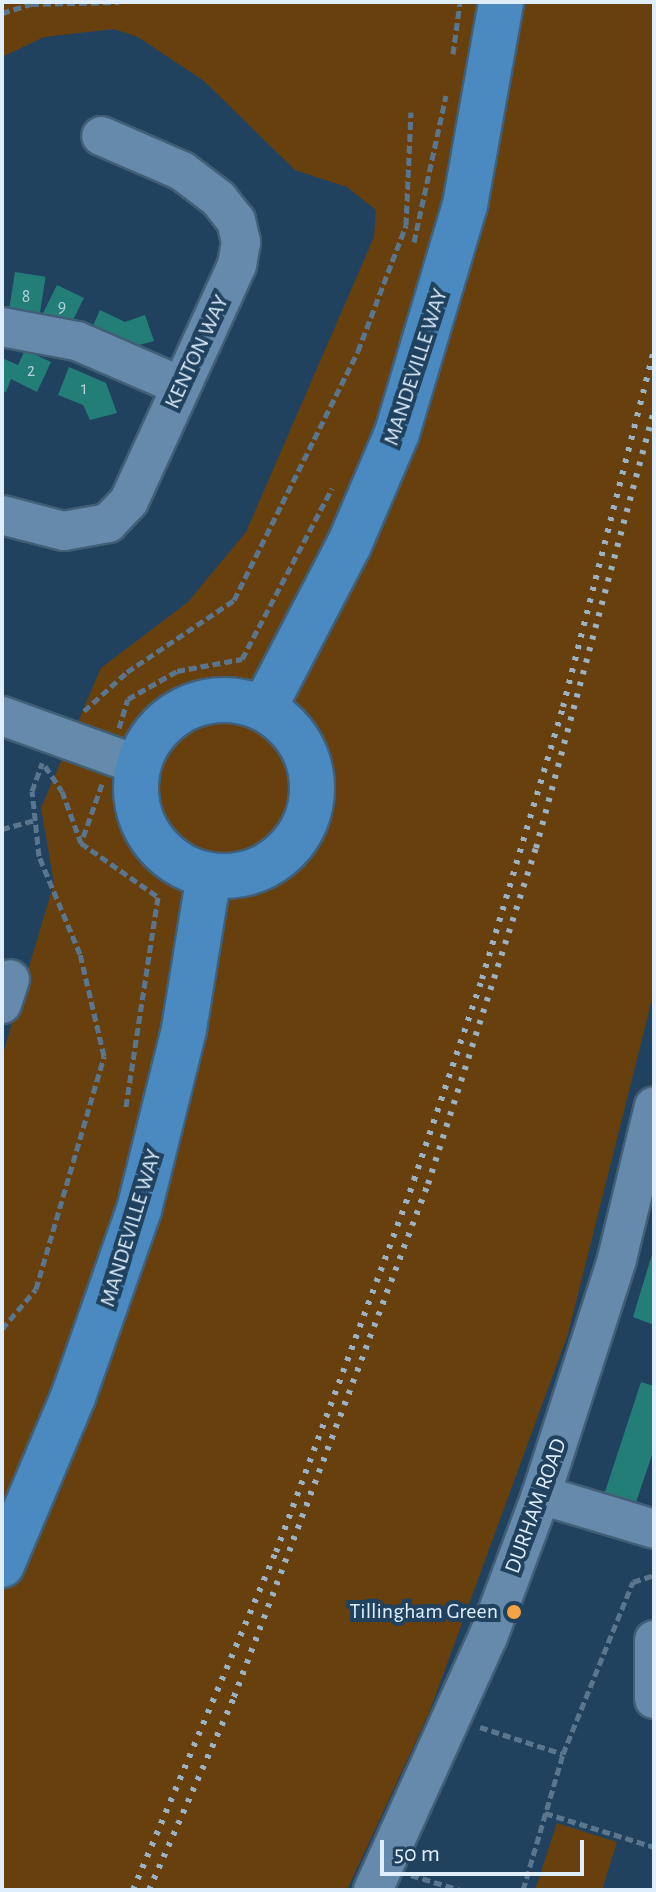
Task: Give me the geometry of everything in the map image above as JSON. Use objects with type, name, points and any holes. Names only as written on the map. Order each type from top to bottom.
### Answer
[{"type":"main road","name":"MANDEVILLE WAY","points":[[264,708],[349,545],[397,433],[465,205],[501,2]]},
{"type":"main road","points":[[223,699],[264,708],[287,725],[302,747],[311,772],[307,818],[278,858],[255,871],[209,875],[172,859],[155,844],[124,760],[183,710],[223,699]]},
{"type":"main road","name":"MANDEVILLE WAY","points":[[2,1565],[78,1384],[139,1210],[184,1029],[209,875]]},
{"type":"street","name":"KENTON WAY","points":[[2,515],[64,531],[108,523],[129,501],[237,265],[241,242],[236,221],[219,199],[182,171],[101,136]]},
{"type":"street","points":[[2,327],[77,341],[181,386]]},
{"type":"street","points":[[2,716],[44,752],[124,760]]},
{"type":"street","name":"DURHAM ROAD","points":[[378,1878],[488,1637],[541,1495],[617,1259],[654,1106]]},
{"type":"street","points":[[541,1495],[654,1529]]},
{"type":"street","points":[[654,1640],[654,1699]]},
{"type":"path","points":[[12,10],[14,2]]},
{"type":"path","points":[[2,13],[31,4],[119,2]]},
{"type":"path","points":[[451,70],[460,2]]},
{"type":"path","points":[[412,255],[448,86]]},
{"type":"path","points":[[2,1329],[36,1289],[104,1056],[80,954],[39,856],[32,791],[44,752],[127,672],[234,600],[358,351],[406,225],[411,112]]},
{"type":"path","points":[[81,843],[124,760],[128,699],[177,671],[242,659],[338,477]]},
{"type":"path","points":[[44,752],[81,843],[158,897],[123,1122]]},
{"type":"path","points":[[2,829],[35,820]]},
{"type":"path","points":[[523,1890],[563,1754],[633,1582],[654,1575]]},
{"type":"path","points":[[451,1718],[563,1754]]},
{"type":"path","points":[[545,1813],[654,1847]]},
{"type":"path","points":[[378,1878],[460,1890]]},
{"type":"shaded area","points":[[2,2],[654,2],[654,991],[568,1334],[429,1713],[347,1890],[2,1890],[2,1057],[54,883],[41,808],[101,668],[188,602],[246,532],[374,237],[376,210],[347,187],[295,170],[204,81],[138,37],[114,29],[44,37],[2,57]]},
{"type":"shaded area","points":[[557,1823],[617,1842],[602,1890],[535,1890]]},
{"type":"building","points":[[15,272],[46,277],[39,321],[8,316]]},
{"type":"building","points":[[57,285],[84,298],[65,336],[41,317]]},
{"type":"building","points":[[100,310],[125,322],[145,315],[154,341],[124,349],[88,337]]},
{"type":"building","points":[[25,350],[51,362],[37,392],[11,379],[6,392],[2,391],[2,358],[18,365]]},
{"type":"building","points":[[69,367],[106,383],[117,413],[90,420],[83,405],[58,395]]},
{"type":"building","points":[[654,1248],[654,1325],[633,1317]]},
{"type":"building","points":[[641,1382],[654,1386],[654,1449],[631,1517],[600,1507]]},
{"type":"railway","points":[[133,1890],[276,1552],[414,1180],[482,979],[563,707],[654,349]]},
{"type":"railway","points":[[149,1890],[234,1697],[428,1184],[536,848],[654,411]]},
{"type":"place","name":"Tillingham Green","points":[[514,1612]]}]
